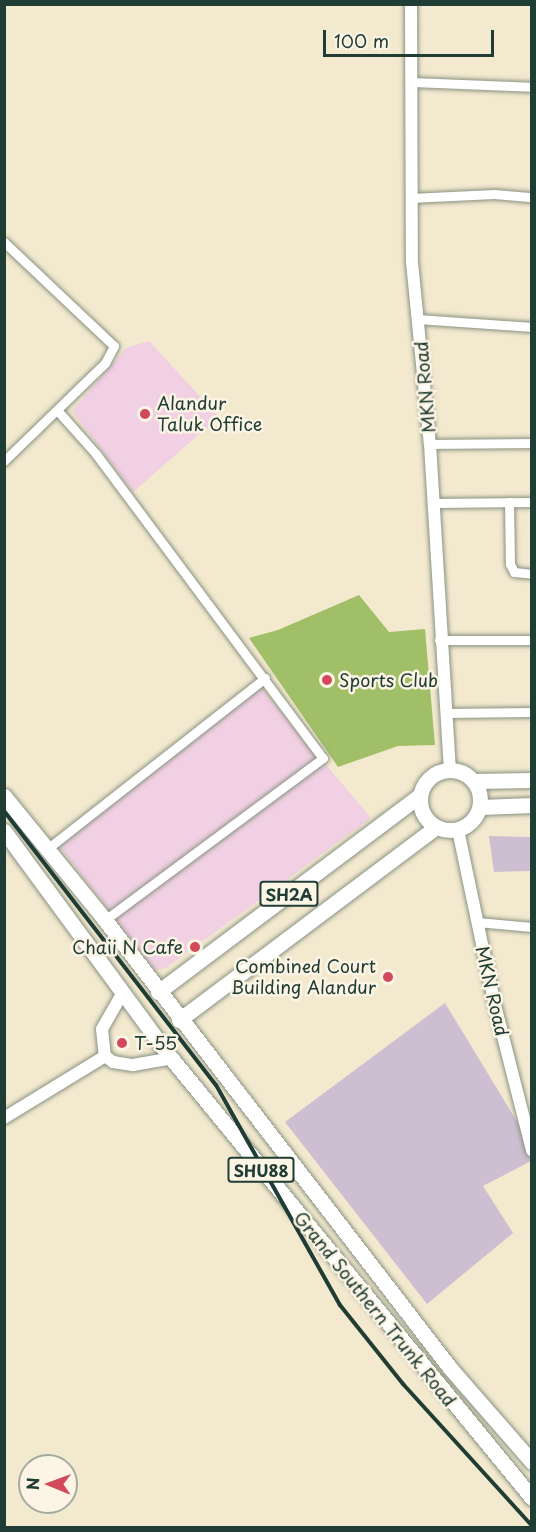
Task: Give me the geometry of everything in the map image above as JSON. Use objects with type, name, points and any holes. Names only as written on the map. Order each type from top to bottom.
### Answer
[{"type":"main road","points":[[420,795],[420,808],[436,827],[458,830],[475,818],[480,807],[480,794],[474,781],[464,772],[450,769]]},
{"type":"main road","name":"SH2A","points":[[159,992],[420,795],[432,775],[450,769]]},
{"type":"main road","points":[[474,781],[531,780]]},
{"type":"main road","name":"Grand Southern Trunk Road","points":[[4,796],[105,920],[179,1020],[450,1368],[531,1462]]},
{"type":"main road","points":[[480,807],[531,806]]},
{"type":"main road","name":"SH2A","points":[[179,1020],[436,827]]},
{"type":"main road","name":"Grand Southern Trunk Road","points":[[4,831],[171,1058],[531,1498]]},
{"type":"street","name":"MKN Road","points":[[411,4],[410,198],[418,319],[430,444],[439,640],[450,769]]},
{"type":"street","points":[[410,82],[531,87]]},
{"type":"street","points":[[410,198],[494,194],[531,197]]},
{"type":"street","points":[[4,242],[114,346],[105,363],[4,461]]},
{"type":"street","points":[[418,319],[531,327]]},
{"type":"street","points":[[57,410],[96,454],[323,758],[105,920]]},
{"type":"street","points":[[430,444],[531,443]]},
{"type":"street","points":[[509,502],[510,564],[514,572],[531,574]]},
{"type":"street","points":[[434,503],[531,502]]},
{"type":"street","points":[[439,640],[531,640]]},
{"type":"street","points":[[46,849],[265,678]]},
{"type":"street","points":[[445,713],[531,712]]},
{"type":"street","name":"MKN Road","points":[[458,830],[477,922],[531,1150]]},
{"type":"street","points":[[477,922],[531,927]]},
{"type":"street","points":[[122,994],[102,1029],[105,1056],[113,1062],[133,1065],[171,1058]]},
{"type":"street","points":[[4,1118],[105,1056]]},
{"type":"shaded area","name":"Alandur Taluk Office","points":[[149,341],[219,417],[133,492],[72,411],[126,348]]},
{"type":"shaded area","points":[[258,684],[371,818],[166,968],[155,970],[56,842]]},
{"type":"shaded area","points":[[489,836],[531,837],[531,871],[494,872]]},
{"type":"shaded area","points":[[445,1003],[524,1133],[531,1161],[483,1186],[513,1233],[427,1304],[285,1122]]},
{"type":"green space","points":[[359,595],[389,632],[425,629],[435,745],[398,746],[338,767],[249,638],[278,630]]},
{"type":"railway","points":[[4,811],[216,1085],[340,1305],[403,1384],[532,1526]]},
{"type":"place","name":"Alandur Taluk Office","points":[[145,414]]},
{"type":"place","name":"Sports Club","points":[[327,680]]},
{"type":"place","name":"Chaii N Cafe","points":[[195,947]]},
{"type":"place","name":"Combined Court Building Alandur","points":[[388,977]]},
{"type":"place","name":"T-55","points":[[122,1043]]}]
